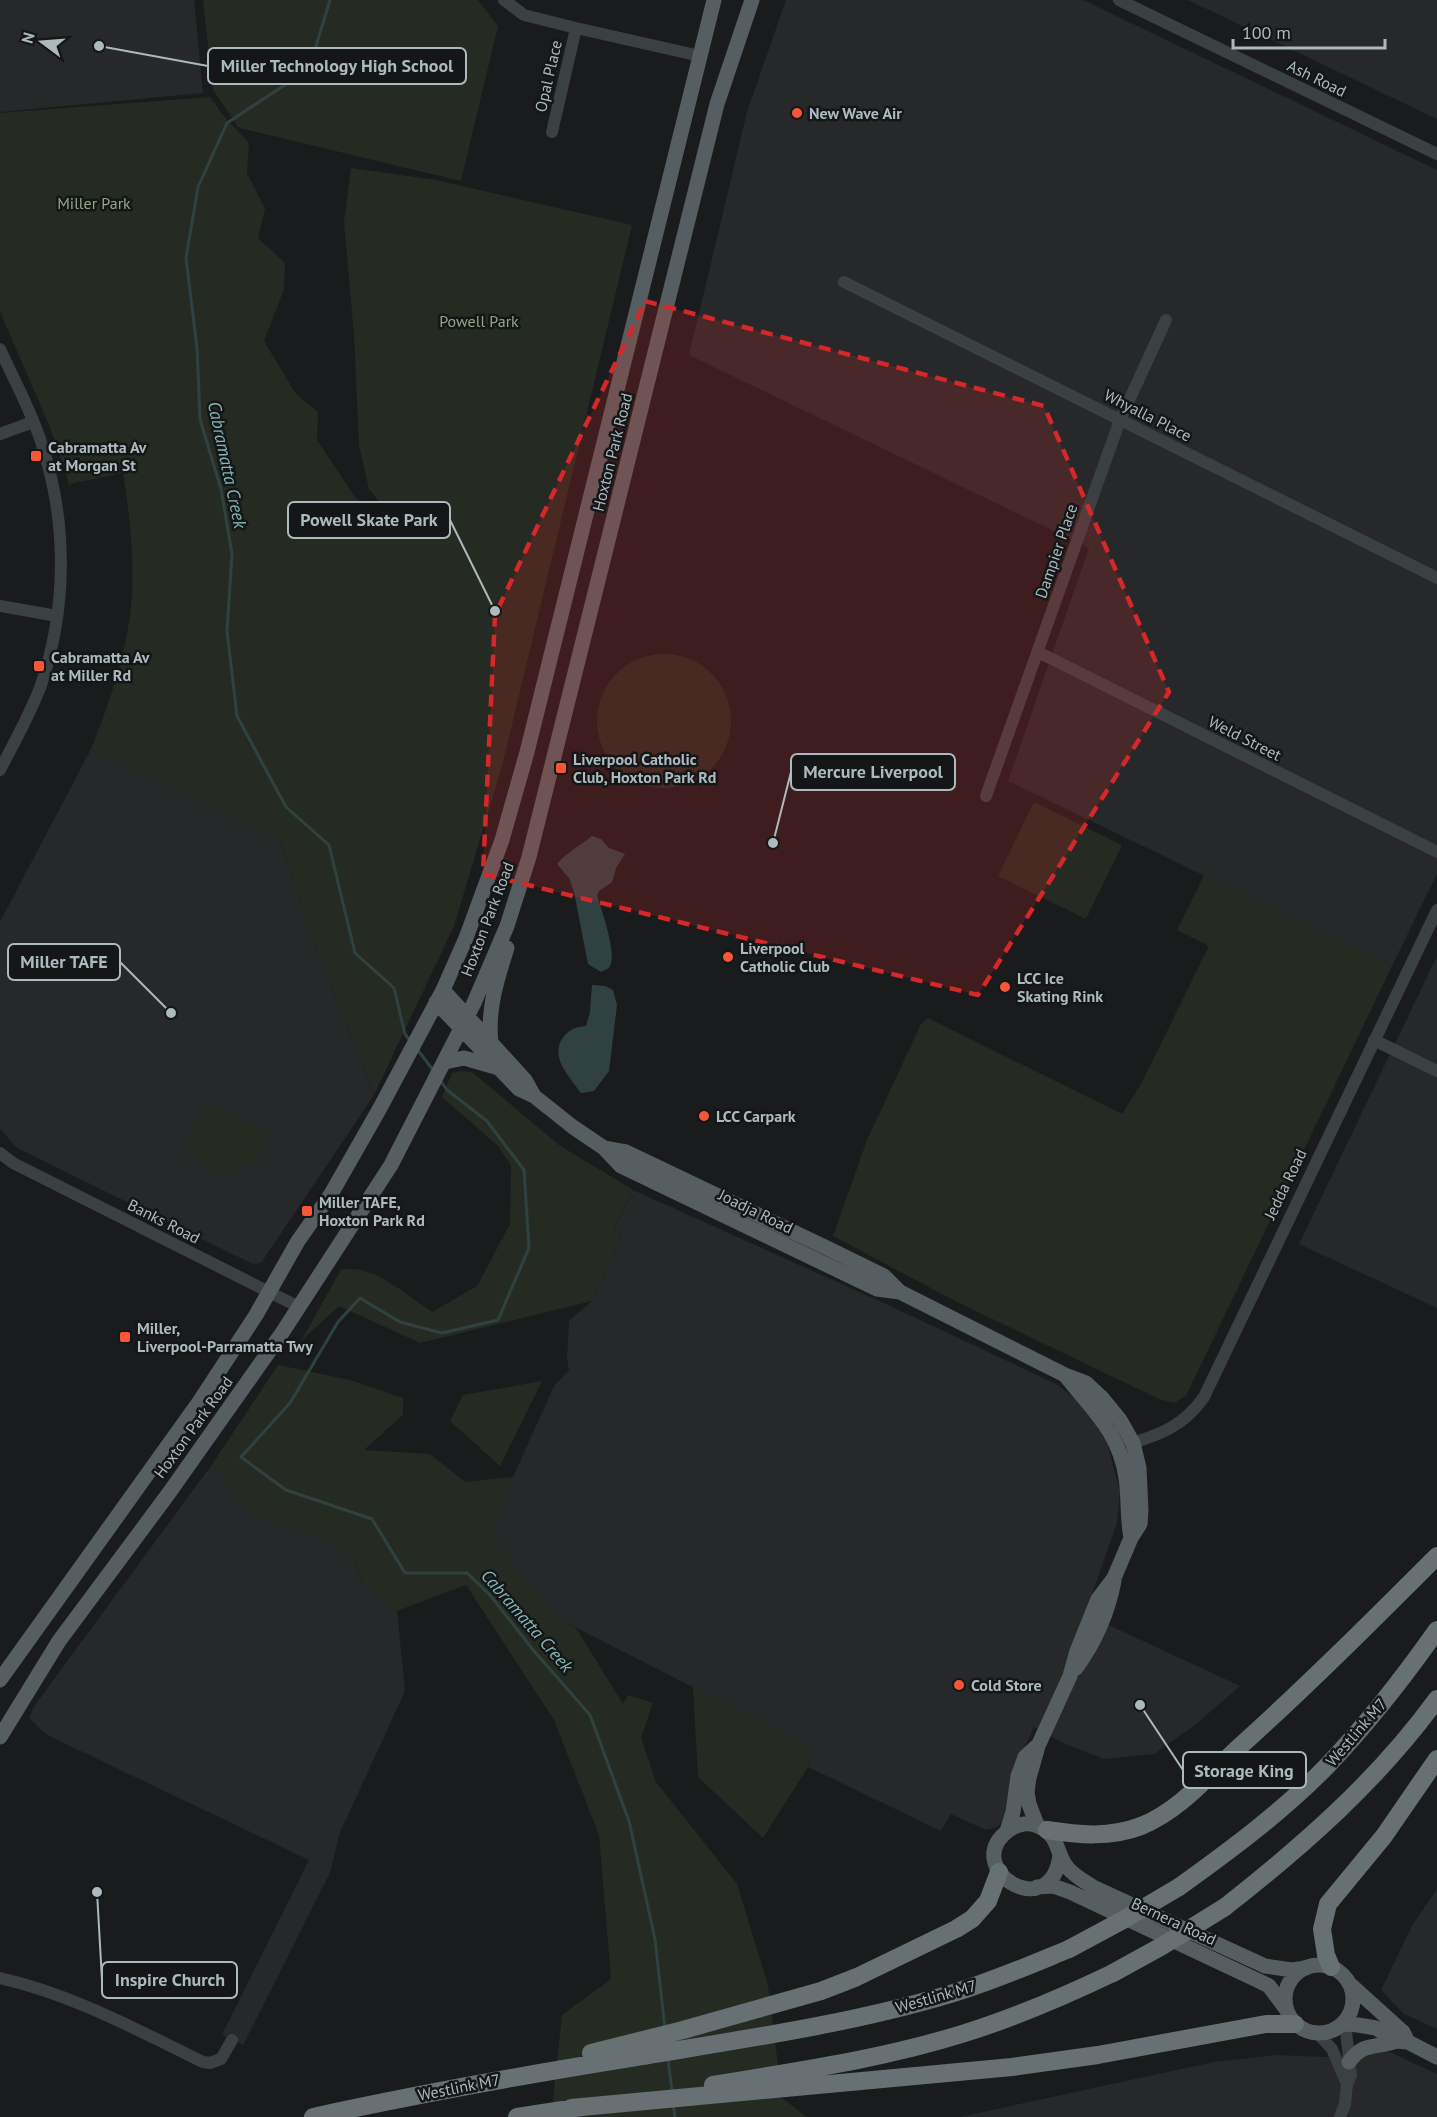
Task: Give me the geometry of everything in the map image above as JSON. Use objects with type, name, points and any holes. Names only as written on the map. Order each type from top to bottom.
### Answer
[{"type":"highway","points":[[1042,1828],[1078,1835],[1107,1834],[1139,1827],[1153,1821],[1185,1797],[1301,1691],[1437,1556]]},
{"type":"highway","name":"Westlink M7","points":[[313,2117],[488,2081],[826,2024],[895,2009],[951,1994],[1012,1973],[1069,1949],[1179,1887],[1261,1826],[1327,1765],[1376,1711],[1437,1630]]},
{"type":"highway","points":[[517,2117],[833,2064],[910,2048],[1016,2016],[1113,1973],[1170,1942],[1225,1907],[1286,1858],[1355,1796],[1437,1699]]},
{"type":"highway","points":[[1331,1967],[1326,1955],[1322,1929],[1328,1904],[1384,1836],[1437,1760]]},
{"type":"highway","points":[[488,2081],[683,2030],[821,1991],[857,1977],[972,1919],[988,1901],[999,1872]]},
{"type":"highway","points":[[571,2109],[1042,2064],[1266,2024],[1291,2016]]},
{"type":"main road","name":"Hoxton Park Road","points":[[0,1680],[199,1402],[270,1291],[298,1241],[331,1194],[440,996],[466,938],[502,840],[527,752],[714,0]]},
{"type":"main road","name":"Hoxton Park Road","points":[[0,1737],[59,1641],[220,1421],[299,1307],[391,1165],[427,1092],[448,1059],[507,926],[523,878],[712,125],[752,0]]},
{"type":"main road","points":[[491,1043],[489,1029],[491,1004],[512,934],[523,878]]},
{"type":"main road","name":"Joadja Road","points":[[440,996],[519,1089],[534,1096],[604,1148],[621,1166],[877,1289],[900,1292],[1065,1376],[1126,1445]]},
{"type":"main road","name":"Joadja Road","points":[[465,1023],[491,1043],[525,1080],[534,1096]]},
{"type":"main road","points":[[448,1059],[464,1058],[499,1068]]},
{"type":"main road","points":[[1042,1828],[1021,1825],[1007,1831],[1002,1836],[996,1849],[996,1863],[999,1872],[1008,1883],[1022,1888],[1036,1888],[1046,1883],[1058,1866],[1060,1855],[1056,1841],[1042,1828],[1029,1804],[1027,1792],[1029,1778],[1038,1746],[1070,1676],[1087,1653],[1110,1603],[1114,1578],[1131,1538],[1128,1521],[1126,1445]]},
{"type":"main road","points":[[1007,1831],[1013,1812],[1018,1776],[1025,1757],[1038,1746]]},
{"type":"main road","name":"Bernera Road","points":[[1060,1855],[1078,1878],[1138,1908],[1265,1966],[1280,1969],[1305,1968]]},
{"type":"main road","name":"Bernera Road","points":[[1036,1888],[1053,1886],[1070,1892],[1269,1986],[1291,2016]]},
{"type":"main road","points":[[1351,1985],[1353,2006],[1351,2013],[1342,2025],[1334,2030],[1318,2034],[1306,2031],[1291,2016],[1285,1999],[1290,1980],[1305,1968],[1314,1965],[1331,1967],[1346,1977],[1351,1985],[1403,2032],[1402,2042]]},
{"type":"main road","points":[[1342,2025],[1376,2028],[1437,2057]]},
{"type":"main road","points":[[1349,2062],[1357,2052],[1365,2047],[1402,2042]]},
{"type":"street","points":[[504,0],[524,15],[700,56]]},
{"type":"street","name":"Ash Road","points":[[1119,0],[1437,154]]},
{"type":"street","name":"Opal Place","points":[[552,132],[576,28]]},
{"type":"street","name":"Whyalla Place","points":[[844,282],[1437,578]]},
{"type":"street","name":"Dampier Place","points":[[986,796],[1120,420],[1166,320]]},
{"type":"street","points":[[0,349],[42,444],[52,480],[60,526],[61,566],[52,644],[39,688],[28,716],[0,769]]},
{"type":"street","points":[[0,434],[33,422]]},
{"type":"street","points":[[0,606],[57,616]]},
{"type":"street","name":"Weld Street","points":[[1038,652],[1437,852]]},
{"type":"street","name":"Jedda Road","points":[[1126,1445],[1146,1439],[1180,1423],[1204,1397],[1437,910]]},
{"type":"street","points":[[1374,1040],[1437,1071]]},
{"type":"street","name":"Banks Road","points":[[0,1153],[13,1163],[299,1307]]},
{"type":"street","name":"Banks Road","points":[[0,1160],[13,1163]]},
{"type":"street","points":[[0,1978],[45,1990],[76,2002],[203,2062],[210,2063],[221,2059],[232,2040]]},
{"type":"street","points":[[1340,2117],[1351,2075],[1346,2032],[1342,2025]]},
{"type":"street","points":[[1318,2034],[1332,2049],[1347,2084]]},
{"type":"highlighted area","points":[[645,301],[1044,406],[1169,692],[978,995],[483,874],[495,615]]},
{"type":"shaded area","points":[[0,0],[194,0],[203,93],[0,112]]},
{"type":"shaded area","points":[[786,0],[1083,0],[1437,170],[1437,874],[1392,966],[1008,781],[1089,548],[689,355],[747,112]]},
{"type":"shaded area","points":[[1188,0],[1437,0],[1437,119]]},
{"type":"shaded area","points":[[91,749],[280,840],[309,930],[374,1095],[261,1263],[253,1264],[17,1148],[0,1129],[0,922]]},
{"type":"shaded area","points":[[592,836],[601,839],[609,848],[625,854],[616,868],[612,882],[597,895],[612,956],[610,967],[601,972],[588,964],[574,892],[569,878],[557,864]]},
{"type":"shaded area","points":[[1437,956],[1437,1308],[1299,1244]]},
{"type":"shaded area","points":[[592,985],[605,986],[613,990],[617,1005],[609,1071],[594,1091],[581,1093],[567,1074],[558,1053],[562,1039],[570,1031],[586,1026],[590,1012]]},
{"type":"shaded area","points":[[633,1190],[886,1304],[1056,1384],[1076,1399],[1096,1423],[1108,1445],[1120,1492],[1117,1523],[1085,1614],[1240,1686],[1195,1725],[1154,1754],[1104,1759],[1061,1742],[1034,1727],[1015,1769],[1008,1808],[1002,1822],[997,1827],[986,1830],[951,1814],[941,1831],[808,1767],[809,1746],[559,1619],[491,1538],[513,1477],[554,1386],[569,1370],[567,1359],[569,1321],[592,1301],[622,1235],[614,1230]]},
{"type":"shaded area","points":[[213,1463],[239,1500],[262,1519],[318,1536],[353,1558],[363,1584],[397,1611],[405,1691],[339,1835],[330,1873],[243,2045],[222,2035],[309,1860],[47,1735],[29,1718],[35,1705]]},
{"type":"shaded area","points":[[1437,1889],[1437,2029],[1404,2014],[1381,1990],[1413,1924]]},
{"type":"shaded area","points":[[1390,2052],[1437,2074],[1437,2117],[960,2117],[1214,2062],[1276,2055],[1324,2057]]},
{"type":"green space","points":[[203,0],[478,0],[498,26],[461,181],[239,128],[213,90]]},
{"type":"green space","points":[[210,97],[249,143],[247,173],[265,209],[258,238],[285,263],[284,289],[264,341],[296,394],[318,412],[317,440],[355,497],[403,533],[369,489],[359,445],[354,335],[344,222],[351,168],[436,180],[632,225],[502,766],[454,926],[374,1095],[309,930],[280,840],[91,749],[118,672],[130,613],[132,548],[123,473],[69,484],[50,427],[0,312],[0,113]]},
{"type":"green space","points":[[664,654],[690,659],[711,674],[726,695],[731,721],[726,747],[711,768],[690,783],[664,788],[638,783],[617,768],[602,747],[597,721],[602,695],[617,674],[638,659]]},
{"type":"green space","points":[[1034,802],[1122,845],[1086,919],[998,876]]},
{"type":"green space","points":[[1204,875],[1392,966],[1186,1396],[1174,1403],[1159,1399],[959,1303],[833,1236],[867,1140],[921,1024],[928,1018],[1122,1114],[1141,1084],[1209,946],[1177,930]]},
{"type":"green space","points":[[472,1072],[559,1145],[633,1190],[614,1229],[622,1235],[592,1301],[420,1343],[339,1306],[301,1341],[341,1270],[365,1271],[377,1276],[432,1312],[477,1286],[510,1224],[511,1165],[498,1146],[442,1097],[452,1073]]},
{"type":"green space","points":[[206,1102],[270,1133],[255,1163],[223,1173],[221,1177],[201,1167],[204,1162],[182,1151]]},
{"type":"green space","points":[[278,1365],[350,1380],[403,1398],[403,1415],[364,1450],[430,1454],[465,1482],[513,1477],[492,1538],[559,1619],[576,1628],[623,1704],[628,1695],[653,1703],[641,1738],[656,1782],[737,1884],[768,1985],[782,2098],[807,2117],[551,2117],[562,2015],[611,1979],[599,1835],[554,1720],[466,1585],[397,1611],[363,1584],[353,1558],[318,1536],[262,1519],[239,1500],[213,1463]]},
{"type":"green space","points":[[542,1381],[500,1466],[450,1421],[463,1395]]},
{"type":"green space","points":[[693,1687],[810,1746],[808,1767],[763,1838],[698,1777]]},
{"type":"waterway","name":"Cabramatta Creek","points":[[330,0],[309,69],[227,123],[198,187],[186,258],[197,348],[200,419],[221,489],[232,554],[227,631],[237,716],[286,807],[329,845],[355,953],[394,988],[405,1034],[411,1042]]},
{"type":"waterway","name":"Cabramatta Creek","points":[[417,1049],[433,1070]]},
{"type":"waterway","name":"Cabramatta Creek","points":[[440,1080],[447,1090],[487,1121],[524,1170],[529,1248],[498,1320],[442,1333],[400,1322],[360,1298],[338,1322],[290,1403],[241,1457],[286,1490],[372,1519],[405,1573],[467,1573],[490,1595],[534,1651],[590,1715],[629,1821],[655,1939],[665,2029]]},
{"type":"waterway","name":"Cabramatta Creek","points":[[668,2059],[672,2091]]},
{"type":"waterway","name":"Cabramatta Creek","points":[[673,2104],[675,2117]]},
{"type":"place","name":"Miller Technology High School","points":[[99,46]]},
{"type":"place","name":"New Wave Air","points":[[797,113]]},
{"type":"place","name":"Cabramatta Av at Morgan St","points":[[36,456]]},
{"type":"place","name":"Powell Skate Park","points":[[495,611]]},
{"type":"place","name":"Cabramatta Av at Miller Rd","points":[[39,666]]},
{"type":"place","name":"Liverpool Catholic Club, Hoxton Park Rd","points":[[561,768]]},
{"type":"place","name":"Mercure Liverpool","points":[[773,843]]},
{"type":"place","name":"Liverpool Catholic Club","points":[[728,957]]},
{"type":"place","name":"LCC Ice Skating Rink","points":[[1005,987]]},
{"type":"place","name":"Miller TAFE","points":[[171,1013]]},
{"type":"place","name":"LCC Carpark","points":[[704,1116]]},
{"type":"place","name":"Miller TAFE, Hoxton Park Rd","points":[[307,1211]]},
{"type":"place","name":"Miller, Liverpool-Parramatta Twy","points":[[125,1337]]},
{"type":"place","name":"Cold Store","points":[[959,1685]]},
{"type":"place","name":"Storage King","points":[[1140,1705]]},
{"type":"place","name":"Inspire Church","points":[[97,1892]]},
{"type":"park label","name":"Miller Park","points":[[94,203]]},
{"type":"park label","name":"Powell Park","points":[[479,321]]}]
